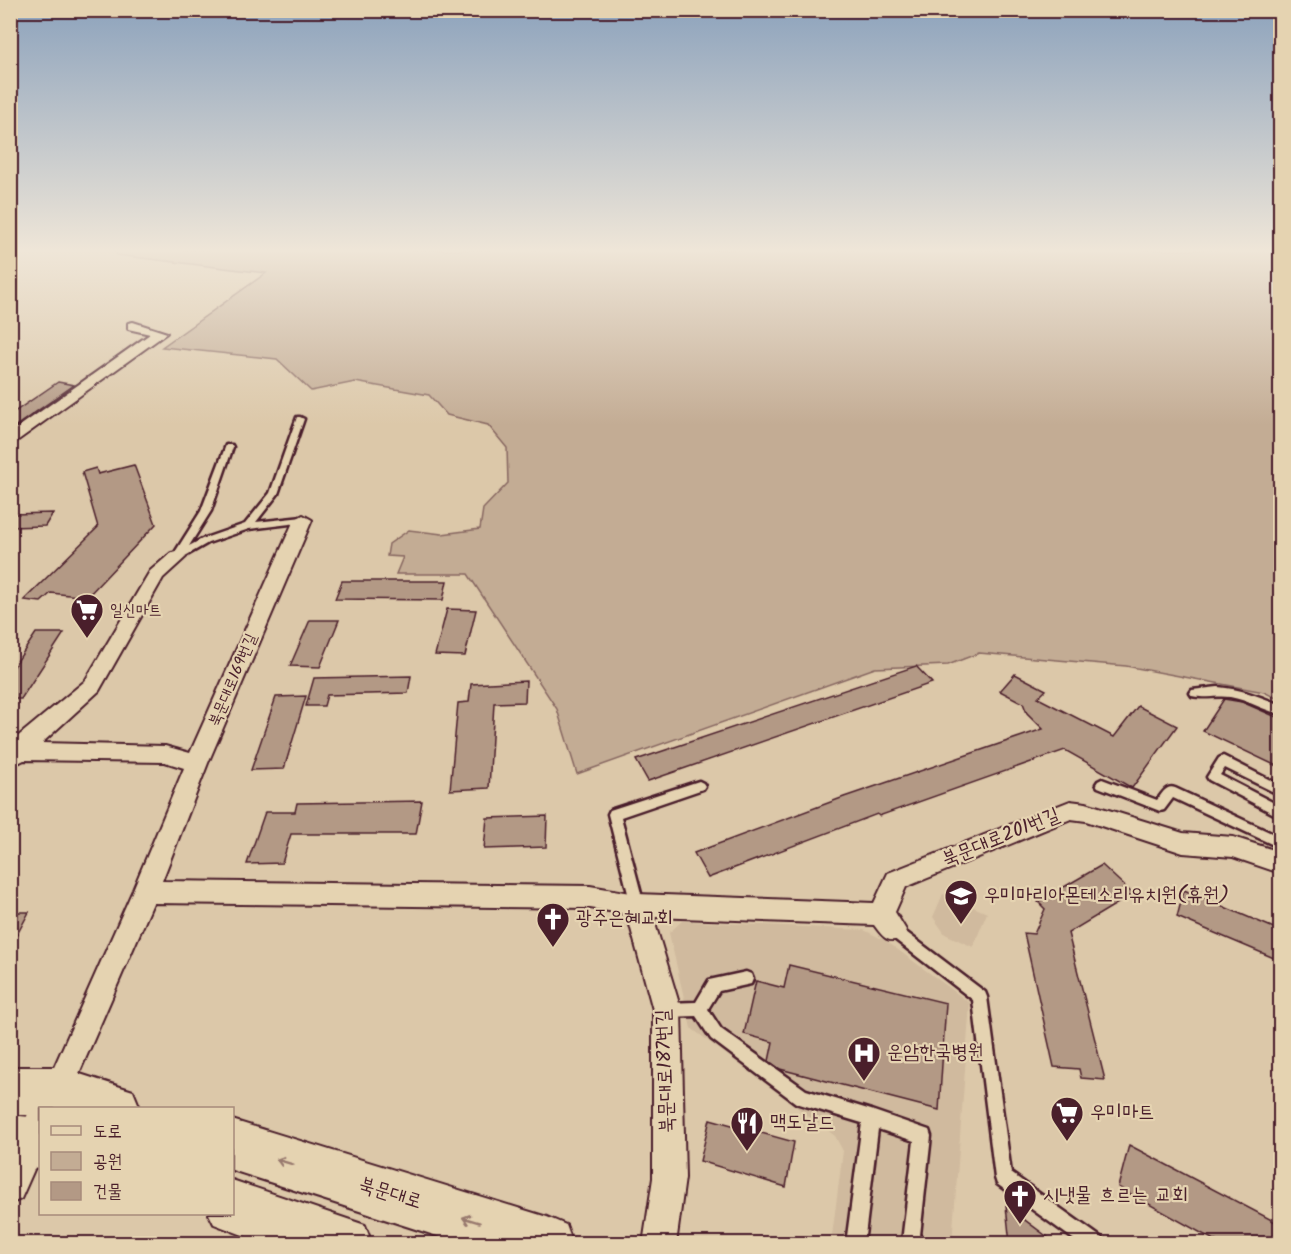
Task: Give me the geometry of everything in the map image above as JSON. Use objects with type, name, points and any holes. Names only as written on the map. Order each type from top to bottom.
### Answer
[{"type":"main road","points":[[10,1091],[38,1124]]},
{"type":"main road","name":"북문대로","points":[[234,1146],[547,1244]]},
{"type":"main road","points":[[234,1207],[346,1244]]},
{"type":"street","points":[[10,441],[160,333],[154,329],[133,327]]},
{"type":"street","name":"북문대로169번길","points":[[46,1107],[145,892],[197,763],[303,520]]},
{"type":"street","points":[[13,754],[92,686],[156,575],[177,557]]},
{"type":"street","points":[[13,754],[165,754],[197,763]]},
{"type":"street","name":"북문대로201번길","points":[[887,922],[897,880],[1070,810],[1086,812],[1183,843],[1196,842],[1236,849],[1281,863]]},
{"type":"street","points":[[145,892],[590,897],[637,905],[887,922]]},
{"type":"street","name":"북문대로187번길","points":[[637,905],[667,1010],[669,1178],[658,1244]]},
{"type":"street","name":"북문대로169번길","points":[[10,1188],[38,1124]]},
{"type":"lane","points":[[248,526],[274,494],[300,419]]},
{"type":"lane","points":[[177,557],[212,498],[230,447]]},
{"type":"lane","name":"북문대로169번길","points":[[177,557],[205,541],[248,526],[303,520]]},
{"type":"lane","points":[[1196,693],[1212,690],[1236,693],[1281,710]]},
{"type":"lane","points":[[1281,790],[1223,761],[1213,777],[1281,812]]},
{"type":"lane","points":[[1102,784],[1160,806],[1171,791],[1281,843]]},
{"type":"lane","points":[[637,905],[614,814],[699,786]]},
{"type":"lane","points":[[887,922],[980,997],[1004,1178],[1096,1244]]},
{"type":"lane","points":[[700,1009],[714,984],[746,979]]},
{"type":"lane","points":[[667,1010],[700,1009]]},
{"type":"lane","points":[[700,1009],[716,1034],[802,1097],[923,1136],[911,1242]]},
{"type":"lane","points":[[855,1244],[871,1118]]},
{"type":"shaded area","name":"우미마리아몬테소리유치원(휴원)","points":[[943,894],[987,913],[973,947],[945,934],[933,917]]},
{"type":"shaded area","name":"운암한국병원","points":[[682,921],[864,930],[886,941],[970,1003],[952,1243],[831,1243],[843,1151],[835,1136],[691,1028],[669,933]]},
{"type":"green space","points":[[216,309],[1280,309],[1280,700],[1264,692],[1126,666],[979,653],[948,665],[875,668],[577,774],[557,709],[468,574],[396,574],[403,557],[387,556],[389,544],[409,530],[442,534],[480,529],[483,509],[508,483],[507,448],[488,425],[447,415],[429,395],[355,382],[311,391],[277,359],[162,347]]},
{"type":"building","points":[[58,382],[74,385],[10,430],[10,415]]},
{"type":"building","points":[[134,465],[156,524],[87,597],[51,593],[41,602],[24,600],[98,527],[82,472],[96,468],[98,474]]},
{"type":"building","points":[[53,513],[45,526],[10,527],[10,514]]},
{"type":"building","points":[[342,581],[447,581],[443,600],[335,599]]},
{"type":"building","points":[[447,609],[476,610],[465,656],[435,655]]},
{"type":"building","points":[[310,620],[339,620],[320,667],[290,666]]},
{"type":"building","points":[[36,633],[64,633],[21,699],[10,699],[10,672]]},
{"type":"building","points":[[916,666],[932,683],[648,781],[636,760]]},
{"type":"building","points":[[1015,674],[1046,690],[1038,698],[1114,737],[1138,706],[1177,726],[1132,788],[1065,750],[879,816],[877,814],[708,878],[694,853],[844,797],[1043,729],[1027,713],[1023,703],[1000,691]]},
{"type":"building","points":[[411,676],[408,693],[327,695],[324,706],[306,706],[314,678]]},
{"type":"building","points":[[526,681],[525,702],[494,703],[489,788],[450,790],[458,703],[469,702],[471,684]]},
{"type":"building","points":[[306,696],[284,769],[251,770],[276,697]]},
{"type":"building","points":[[1224,699],[1242,702],[1281,719],[1281,768],[1203,731]]},
{"type":"building","points":[[422,801],[416,834],[291,834],[282,863],[247,864],[265,812],[295,812],[297,803]]},
{"type":"building","points":[[547,816],[546,847],[484,849],[487,818]]},
{"type":"building","points":[[1102,865],[1133,894],[1068,933],[1105,1080],[1081,1078],[1079,1069],[1054,1067],[1024,933],[1034,934],[1045,909],[1038,902]]},
{"type":"building","points":[[1184,890],[1281,931],[1281,961],[1177,917]]},
{"type":"building","points":[[10,912],[29,912],[10,948]]},
{"type":"building","name":"운암한국병원","points":[[789,965],[946,1003],[939,1110],[780,1069],[769,1061],[773,1042],[744,1034],[756,981],[784,988]]},
{"type":"building","name":"맥도날드","points":[[710,1119],[794,1142],[786,1187],[700,1161]]},
{"type":"building","points":[[1129,1145],[1281,1225],[1281,1244],[1221,1244],[1118,1187]]},
{"type":"building","name":"시냇물 흐르는 교회","points":[[1006,1206],[1057,1244],[1010,1244]]},
{"type":"place","name":"일신마트","points":[[87,639]]},
{"type":"place","name":"우미마리아몬테소리유치원(휴원)","points":[[961,925]]},
{"type":"place","name":"광주은혜교회","points":[[553,948]]},
{"type":"place","name":"운암한국병원","points":[[864,1082]]},
{"type":"place","name":"우미마트","points":[[1067,1142]]},
{"type":"place","name":"맥도날드","points":[[747,1152]]},
{"type":"place","name":"시냇물 흐르는 교회","points":[[1020,1225]]}]
